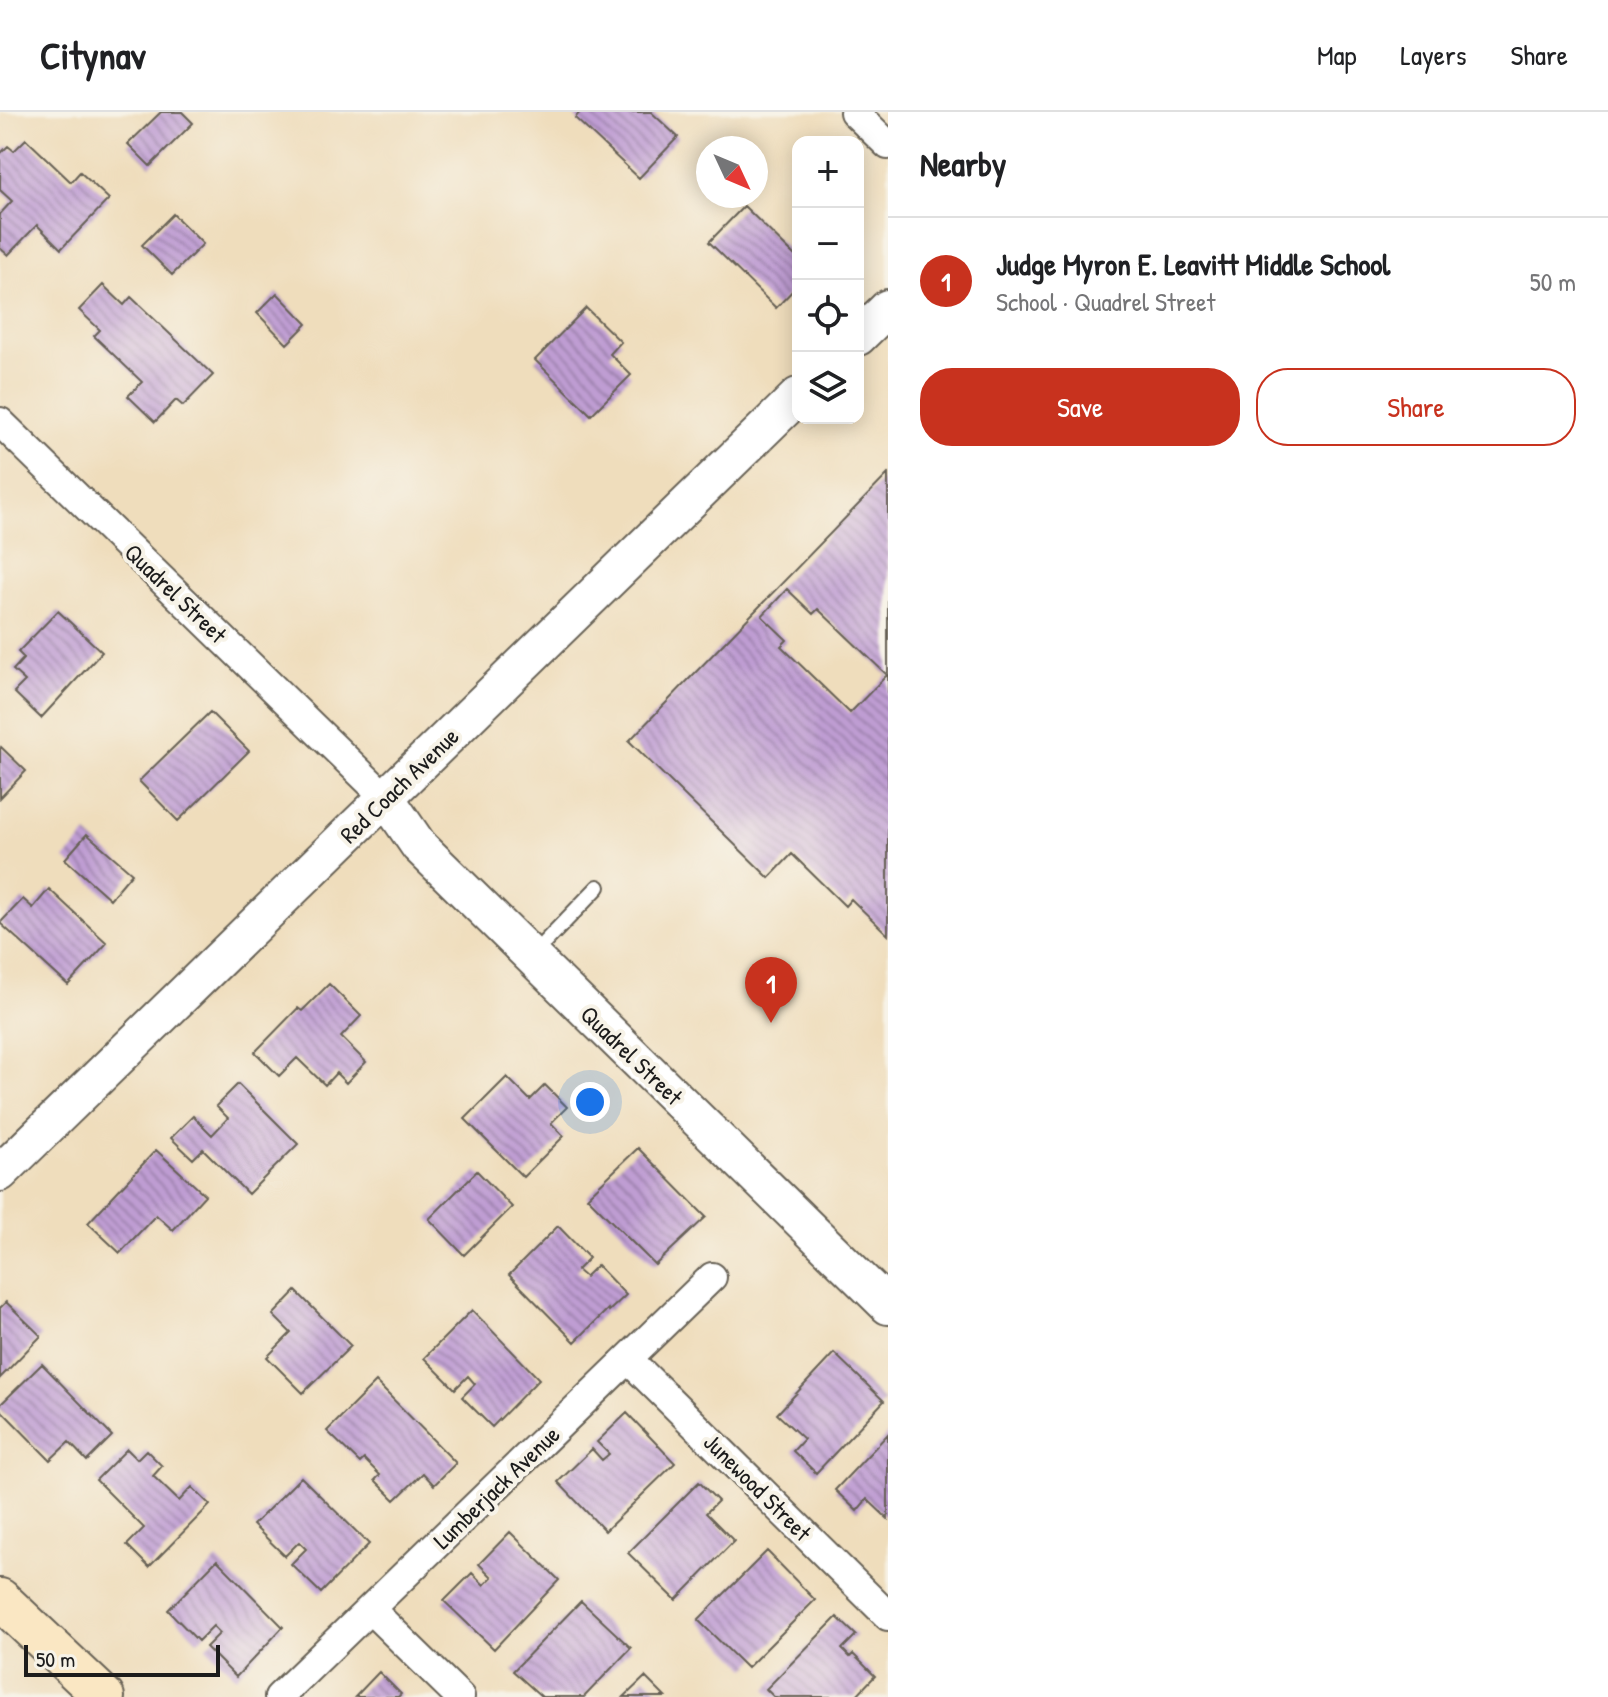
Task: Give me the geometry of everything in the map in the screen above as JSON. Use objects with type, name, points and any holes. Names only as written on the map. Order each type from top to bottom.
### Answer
[{"type":"main road","points":[[0,1599],[104,1697]]},
{"type":"street","points":[[854,112],[888,145]]},
{"type":"street","points":[[864,331],[888,308]]},
{"type":"street","name":"Red Coach Avenue","points":[[0,1173],[792,402]]},
{"type":"street","name":"Quadrel Street","points":[[0,422],[386,798],[419,846],[538,949],[888,1278]]},
{"type":"street","name":"Quadrel Street","points":[[538,949],[888,1306]]},
{"type":"street","name":"Lumberjack Avenue","points":[[279,1697],[712,1277]]},
{"type":"street","name":"Junewood Street","points":[[628,1359],[888,1616]]},
{"type":"street","points":[[370,1609],[460,1697]]},
{"type":"lane","points":[[538,949],[598,887]]},
{"type":"building","points":[[161,112],[182,112],[193,123],[150,166],[128,144]]},
{"type":"building","points":[[580,112],[651,112],[678,137],[639,178],[575,118]]},
{"type":"building","points":[[26,139],[71,182],[80,172],[109,199],[61,249],[37,225],[8,255],[0,248],[0,214],[12,201],[0,190],[0,154],[8,146],[14,151]]},
{"type":"building","points":[[742,208],[746,208],[792,253],[792,291],[776,308],[709,242]]},
{"type":"building","points":[[173,214],[203,244],[172,275],[142,245]]},
{"type":"building","points":[[103,285],[124,305],[131,297],[213,375],[183,406],[176,400],[155,422],[128,396],[142,382],[94,336],[100,330],[79,310]]},
{"type":"building","points":[[277,293],[307,324],[287,344],[257,313]]},
{"type":"building","points":[[586,308],[621,342],[610,354],[631,375],[591,415],[535,360]]},
{"type":"building","points":[[888,474],[888,935],[851,899],[845,906],[792,854],[769,878],[629,741]],"holes":[[[787,589],[813,614],[818,609],[887,675],[850,713],[781,646],[787,640],[762,616]]]},
{"type":"building","points":[[58,611],[102,652],[41,718],[14,692],[25,681],[13,670],[24,658],[18,652]]},
{"type":"building","points":[[210,712],[249,751],[178,821],[139,781]]},
{"type":"building","points":[[0,749],[26,771],[0,798]]},
{"type":"building","points":[[87,834],[132,873],[110,899],[65,859]]},
{"type":"building","points":[[49,889],[107,943],[68,985],[0,923],[23,899],[33,908]]},
{"type":"building","points":[[329,984],[361,1016],[341,1037],[366,1062],[346,1083],[336,1073],[325,1085],[297,1058],[279,1076],[255,1052],[298,1008],[302,1011]]},
{"type":"building","points":[[507,1077],[530,1100],[545,1085],[567,1107],[551,1123],[564,1136],[523,1177],[465,1119]]},
{"type":"building","points":[[238,1084],[298,1144],[248,1194],[203,1149],[193,1159],[171,1138],[193,1116],[212,1135],[228,1118],[216,1106]]},
{"type":"building","points":[[638,1148],[706,1217],[655,1265],[587,1197]]},
{"type":"building","points":[[156,1150],[205,1195],[173,1230],[156,1215],[120,1253],[88,1223]]},
{"type":"building","points":[[477,1171],[512,1207],[464,1255],[429,1219]]},
{"type":"building","points":[[558,1226],[589,1258],[577,1270],[585,1277],[597,1265],[626,1295],[575,1342],[509,1275]]},
{"type":"building","points":[[296,1291],[351,1346],[303,1393],[267,1357],[291,1333],[273,1315]]},
{"type":"building","points":[[6,1302],[41,1336],[0,1378],[0,1308]]},
{"type":"building","points":[[472,1310],[539,1379],[492,1427],[462,1397],[475,1384],[468,1376],[455,1389],[424,1358]]},
{"type":"building","points":[[834,1353],[884,1401],[816,1473],[793,1451],[804,1439],[777,1414]]},
{"type":"building","points":[[42,1364],[112,1436],[87,1461],[69,1442],[50,1460],[0,1409],[0,1405]]},
{"type":"building","points":[[376,1382],[456,1463],[434,1485],[423,1473],[395,1500],[375,1480],[380,1475],[364,1459],[360,1463],[327,1431]]},
{"type":"building","points":[[627,1413],[675,1463],[605,1531],[558,1482],[592,1449],[602,1460],[609,1454],[597,1442]]},
{"type":"building","points":[[888,1434],[888,1519],[867,1499],[857,1511],[835,1490]]},
{"type":"building","points":[[127,1449],[137,1459],[146,1450],[162,1466],[153,1476],[179,1501],[192,1487],[210,1505],[149,1567],[127,1545],[144,1528],[96,1480]]},
{"type":"building","points":[[301,1477],[369,1544],[321,1593],[291,1564],[306,1549],[299,1542],[285,1556],[253,1525]]},
{"type":"building","points":[[699,1482],[718,1501],[706,1513],[734,1541],[676,1600],[628,1553]]},
{"type":"building","points":[[510,1532],[559,1580],[494,1649],[444,1601],[472,1573],[484,1585],[492,1577],[479,1564]]},
{"type":"building","points":[[767,1551],[815,1600],[747,1668],[698,1620]]},
{"type":"building","points":[[217,1560],[283,1627],[236,1677],[206,1647],[220,1633],[213,1626],[198,1641],[168,1610]]},
{"type":"building","points":[[581,1601],[631,1648],[584,1697],[542,1697],[513,1671]]},
{"type":"building","points":[[837,1617],[856,1635],[842,1649],[850,1657],[853,1654],[875,1676],[855,1697],[774,1697],[766,1689]]},
{"type":"building","points":[[379,1672],[401,1694],[398,1697],[355,1697]]},
{"type":"building","points":[[645,1677],[665,1697],[624,1697]]},
{"type":"place","name":"Judge Myron E. Leavitt Middle School","points":[[771,1023]]}]
